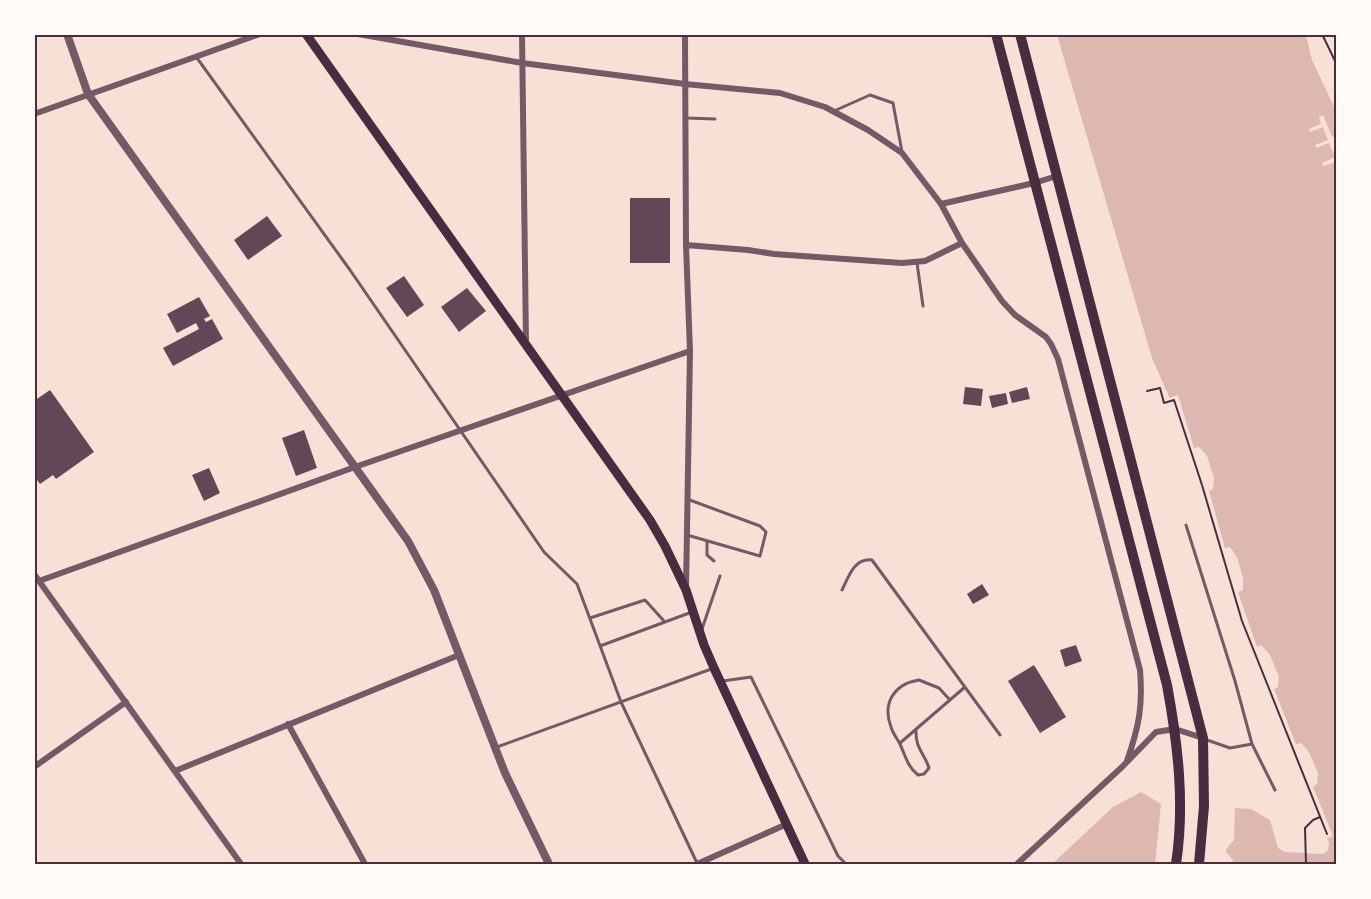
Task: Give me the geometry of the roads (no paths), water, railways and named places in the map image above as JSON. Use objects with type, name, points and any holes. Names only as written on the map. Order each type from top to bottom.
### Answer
[{"type":"main road","points":[[306,34],[650,520],[686,590],[714,668],[806,864]]},
{"type":"main road","points":[[996,34],[1167,685],[1175,729],[1180,796],[1176,864]]},
{"type":"main road","points":[[1020,34],[1203,738],[1204,806],[1199,864]]},
{"type":"street","points":[[67,34],[88,94],[408,541],[434,590],[495,748],[549,864]]},
{"type":"street","points":[[34,114],[260,34]]},
{"type":"street","points":[[358,34],[386,37],[522,63],[685,84],[780,93],[832,111],[868,130],[902,153],[941,204],[962,243],[1002,301],[1015,315],[1046,337],[1058,359],[1140,670],[1142,698],[1139,726],[1127,761]]},
{"type":"street","points":[[522,34],[526,347]]},
{"type":"street","points":[[685,34],[686,245],[690,351],[686,590]]},
{"type":"street","points":[[941,204],[1057,176]]},
{"type":"street","points":[[686,245],[902,263],[925,261],[962,243]]},
{"type":"street","points":[[39,581],[355,467],[690,351]]},
{"type":"street","points":[[34,574],[241,864]]},
{"type":"street","points":[[175,771],[459,655]]},
{"type":"street","points":[[34,767],[126,702]]},
{"type":"street","points":[[288,724],[365,864]]},
{"type":"street","points":[[1017,864],[1156,732],[1175,729],[1203,738]]},
{"type":"street","points":[[698,864],[786,824]]},
{"type":"lane","points":[[196,56],[350,270],[544,552],[577,584],[621,702],[698,864]]},
{"type":"lane","points":[[832,111],[870,95],[893,103],[902,153]]},
{"type":"lane","points":[[685,118],[715,119]]},
{"type":"lane","points":[[917,262],[923,306]]},
{"type":"lane","points":[[687,499],[760,526],[766,532],[760,556],[687,535]]},
{"type":"lane","points":[[1186,525],[1235,681],[1252,744],[1275,790]]},
{"type":"lane","points":[[707,541],[707,555],[714,561]]},
{"type":"lane","points":[[727,553],[729,547]]},
{"type":"lane","points":[[842,590],[858,562],[866,559],[872,560],[1000,735]]},
{"type":"lane","points":[[700,634],[720,576]]},
{"type":"lane","points":[[590,618],[645,600],[664,621]]},
{"type":"lane","points":[[600,646],[693,612]]},
{"type":"lane","points":[[495,748],[714,668]]},
{"type":"lane","points":[[720,681],[751,677],[838,856],[846,864]]},
{"type":"lane","points":[[916,729],[917,748],[927,761],[929,768],[924,774],[918,776],[910,768],[890,725],[888,713],[891,696],[903,685],[919,680],[939,688],[950,700]]},
{"type":"lane","points":[[900,744],[964,687]]},
{"type":"lane","points":[[1203,738],[1230,748],[1252,744]]}]
